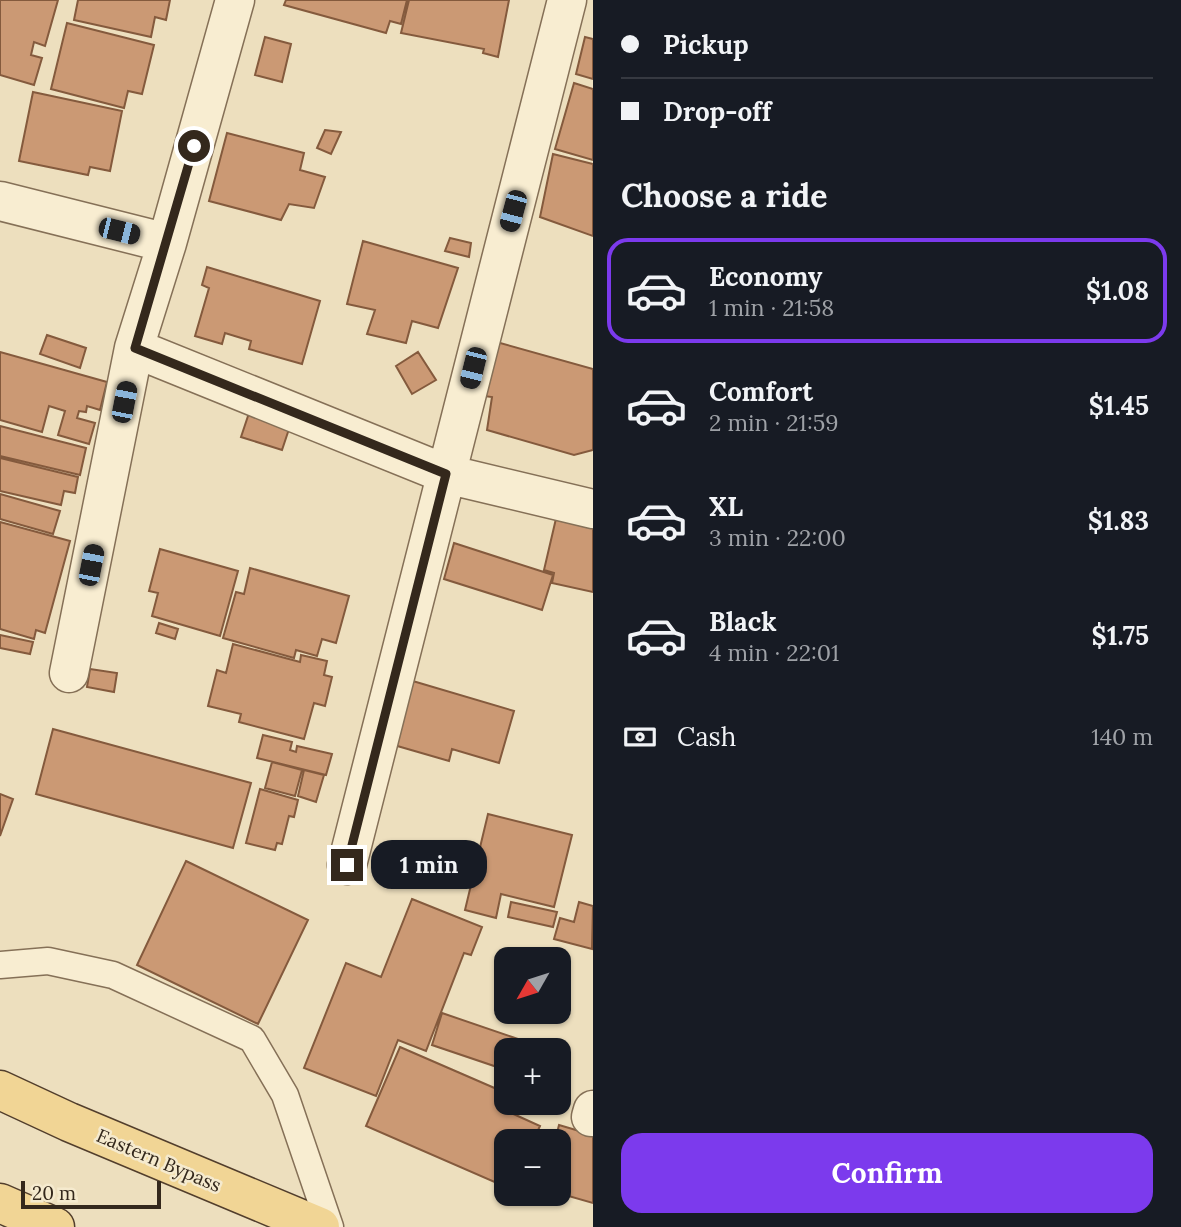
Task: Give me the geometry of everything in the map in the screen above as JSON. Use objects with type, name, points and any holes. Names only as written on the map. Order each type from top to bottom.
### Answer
[{"type":"main road","name":"Eastern Bypass","points":[[0,1090],[69,1122],[320,1227]]},
{"type":"main road","points":[[0,1203],[55,1227]]},
{"type":"street","points":[[69,673],[135,348],[235,0]]},
{"type":"street","points":[[347,865],[567,0]]},
{"type":"street","points":[[0,201],[167,243]]},
{"type":"street","points":[[135,348],[446,474],[593,509]]},
{"type":"lane","points":[[0,965],[48,961],[113,975],[252,1040],[285,1095],[330,1227]]},
{"type":"building","points":[[0,0],[58,0],[45,46],[34,42],[31,55],[42,58],[34,85],[0,75]]},
{"type":"building","points":[[78,0],[170,0],[166,20],[155,17],[151,37],[74,20]]},
{"type":"building","points":[[286,0],[407,0],[401,24],[390,21],[386,33],[284,5]]},
{"type":"building","points":[[409,0],[509,0],[498,57],[483,53],[484,49],[401,33]]},
{"type":"building","points":[[67,23],[154,45],[142,94],[128,91],[124,108],[51,89]]},
{"type":"building","points":[[265,37],[291,44],[282,82],[255,75]]},
{"type":"building","points":[[585,37],[593,39],[593,79],[576,74]]},
{"type":"building","points":[[574,83],[593,89],[593,160],[555,149]]},
{"type":"building","points":[[33,92],[122,111],[110,171],[90,167],[88,175],[19,161]]},
{"type":"building","points":[[325,130],[341,132],[331,154],[317,148]]},
{"type":"building","points":[[227,133],[304,153],[300,170],[325,177],[314,208],[289,204],[281,220],[209,201]]},
{"type":"building","points":[[553,154],[593,164],[593,236],[540,217]]},
{"type":"building","points":[[450,238],[471,243],[469,257],[445,251]]},
{"type":"building","points":[[363,241],[458,268],[438,328],[412,321],[406,343],[367,334],[375,310],[347,304]]},
{"type":"building","points":[[207,267],[320,301],[302,364],[249,349],[251,341],[225,333],[222,344],[195,336],[209,288],[202,285]]},
{"type":"building","points":[[47,335],[86,348],[80,368],[40,354]]},
{"type":"building","points":[[493,341],[593,369],[593,450],[574,455],[487,430],[492,397],[476,395]]},
{"type":"building","points":[[0,352],[107,382],[100,410],[87,406],[86,412],[79,411],[77,418],[95,423],[89,444],[58,435],[65,411],[49,406],[42,432],[0,420]]},
{"type":"building","points":[[418,352],[436,380],[412,394],[396,366]]},
{"type":"building","points":[[249,413],[290,426],[282,450],[241,437]]},
{"type":"building","points":[[0,426],[86,448],[80,475],[0,456]]},
{"type":"building","points":[[0,458],[78,477],[75,493],[64,491],[61,505],[0,491]]},
{"type":"building","points":[[0,494],[60,511],[53,534],[0,519]]},
{"type":"building","points":[[558,510],[593,519],[593,592],[552,583],[554,573],[544,570]]},
{"type":"building","points":[[0,522],[70,541],[45,633],[36,630],[34,639],[0,629]]},
{"type":"building","points":[[454,543],[553,575],[542,610],[444,579]]},
{"type":"building","points":[[160,549],[238,571],[220,636],[152,616],[158,593],[149,591]]},
{"type":"building","points":[[250,568],[349,596],[336,643],[322,639],[317,656],[296,650],[294,658],[223,638],[236,592],[244,594]]},
{"type":"building","points":[[159,623],[178,629],[175,639],[156,633]]},
{"type":"building","points":[[0,635],[33,642],[30,654],[0,648]]},
{"type":"building","points":[[233,644],[300,662],[301,655],[327,661],[324,675],[332,677],[325,706],[314,703],[304,739],[239,722],[241,714],[208,706],[217,670],[226,673]]},
{"type":"building","points":[[90,669],[117,673],[114,692],[87,687]]},
{"type":"building","points":[[406,679],[514,711],[499,763],[452,749],[449,761],[387,743]]},
{"type":"building","points":[[53,729],[251,783],[233,848],[36,794]]},
{"type":"building","points":[[263,735],[292,742],[290,750],[296,752],[297,746],[332,754],[326,775],[257,758]]},
{"type":"building","points":[[272,762],[302,770],[295,796],[265,788]]},
{"type":"building","points":[[304,770],[324,775],[316,802],[298,796]]},
{"type":"building","points":[[260,789],[298,800],[294,817],[289,816],[282,844],[277,843],[275,850],[246,843]]},
{"type":"building","points":[[0,794],[13,799],[0,836]]},
{"type":"building","points":[[488,814],[572,835],[554,907],[501,894],[496,918],[465,910]]},
{"type":"building","points":[[186,861],[308,920],[258,1024],[137,965]]},
{"type":"building","points":[[412,899],[482,927],[471,955],[464,953],[426,1051],[398,1040],[376,1096],[304,1068],[346,963],[381,977]]},
{"type":"building","points":[[511,902],[557,912],[553,927],[508,917]]},
{"type":"building","points":[[579,902],[593,906],[592,949],[554,939],[560,918],[574,922]]},
{"type":"building","points":[[442,1013],[515,1038],[494,1038],[494,1066],[432,1045]]},
{"type":"building","points":[[400,1047],[494,1088],[494,1115],[516,1115],[540,1126],[539,1129],[494,1129],[494,1182],[366,1126]]},
{"type":"building","points":[[559,1125],[593,1135],[593,1203],[571,1197],[571,1129],[558,1129]]},
{"type":"route","points":[[194,146],[135,348],[446,474],[347,865]]}]
